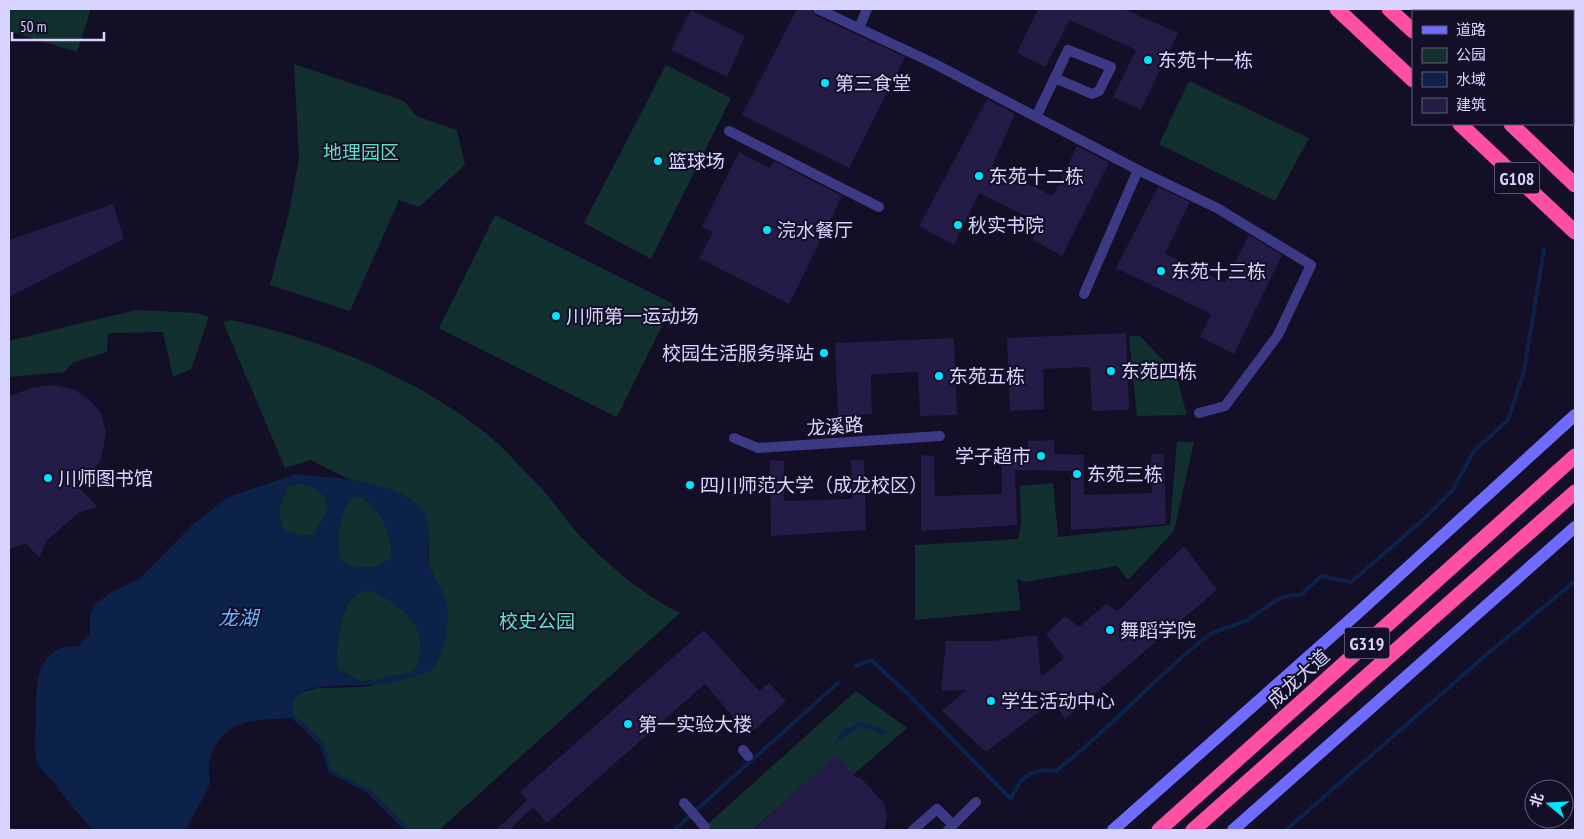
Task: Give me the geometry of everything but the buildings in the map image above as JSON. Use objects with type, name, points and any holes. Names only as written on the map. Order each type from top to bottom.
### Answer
[{"type":"highway","points":[[1337,9],[1412,79]]},
{"type":"highway","points":[[1389,9],[1412,30]]},
{"type":"highway","name":"G108","points":[[1461,125],[1575,232]]},
{"type":"highway","name":"G108","points":[[1512,125],[1575,185]]},
{"type":"highway","name":"成龙大道","points":[[1159,830],[1575,456]]},
{"type":"highway","name":"G319","points":[[1194,830],[1575,492]]},
{"type":"street","points":[[818,9],[933,63],[1138,170],[1217,208],[1311,265],[1278,335],[1225,406],[1199,413]]},
{"type":"street","points":[[859,28],[867,9]]},
{"type":"street","points":[[1036,117],[1068,50],[1112,67],[1099,91],[1092,94],[1055,78]]},
{"type":"street","points":[[729,131],[834,186],[879,207]]},
{"type":"street","points":[[1084,294],[1138,170]]},
{"type":"street","points":[[1113,830],[1367,604],[1575,415]]},
{"type":"street","name":"龙溪路","points":[[734,438],[758,448],[940,436]]},
{"type":"street","points":[[1233,830],[1575,528]]},
{"type":"street","points":[[913,830],[938,809],[950,828],[976,802]]},
{"type":"street","points":[[690,810],[704,827]]},
{"type":"green space","points":[[9,9],[91,9],[77,52],[9,31]]},
{"type":"green space","name":"地理园区","points":[[294,64],[404,101],[416,116],[457,130],[465,165],[419,207],[399,200],[350,311],[270,285],[289,213],[299,158]]},
{"type":"green space","name":"篮球场","points":[[666,65],[731,98],[651,259],[584,223]]},
{"type":"green space","points":[[1189,81],[1309,138],[1275,201],[1159,144]]},
{"type":"green space","name":"川师第一运动场","points":[[495,215],[673,304],[617,417],[439,328]]},
{"type":"green space","points":[[136,310],[197,313],[209,317],[191,369],[173,377],[163,332],[108,333],[107,352],[74,362],[64,372],[9,377],[9,342],[12,340]]},
{"type":"green space","name":"校史公园","points":[[231,320],[296,337],[361,360],[451,408],[487,434],[502,448],[545,492],[576,532],[604,559],[641,590],[680,613],[439,830],[407,830],[368,791],[330,771],[326,752],[294,718],[292,710],[293,700],[299,693],[317,688],[364,687],[432,670],[446,601],[429,566],[428,526],[389,490],[351,480],[311,460],[285,468],[223,322]]},
{"type":"green space","points":[[1129,336],[1140,336],[1176,374],[1187,415],[1137,416]]},
{"type":"green space","points":[[1177,442],[1194,442],[1174,531],[1128,580],[1117,566],[1024,582],[1017,579],[1021,610],[915,620],[915,545],[1018,539],[1021,525],[1020,486],[1053,483],[1058,537],[1170,525]]},
{"type":"green space","points":[[299,483],[312,487],[325,496],[328,508],[314,535],[298,535],[285,531],[280,519],[281,504],[287,487]]},
{"type":"green space","points":[[353,498],[365,498],[377,511],[388,531],[392,557],[380,565],[366,568],[352,566],[340,560],[338,544],[339,527],[344,511]]},
{"type":"green space","points":[[371,590],[398,606],[415,624],[420,635],[420,656],[417,666],[411,673],[361,682],[337,669],[337,652],[341,624],[349,602],[362,592]]},
{"type":"green space","points":[[856,691],[907,728],[853,775],[836,756],[752,830],[701,830]]},
{"type":"water","name":"龙湖","points":[[296,474],[363,482],[381,486],[411,499],[426,515],[429,565],[446,599],[448,615],[446,637],[440,657],[431,670],[394,682],[319,687],[307,690],[298,694],[294,700],[292,709],[294,718],[254,721],[231,729],[214,748],[209,763],[209,786],[186,830],[92,830],[37,763],[35,746],[37,692],[41,669],[46,659],[54,652],[65,647],[79,646],[90,633],[90,615],[93,606],[110,593],[139,579],[193,524],[228,497]],"holes":[[[299,483],[312,487],[325,496],[328,508],[314,535],[298,535],[285,531],[280,519],[281,504],[287,487]],[[353,498],[365,498],[377,511],[385,524],[390,539],[392,557],[387,562],[367,568],[353,566],[340,560],[338,544],[339,527],[344,510]],[[371,590],[383,596],[398,606],[415,624],[420,635],[420,656],[417,666],[411,673],[361,682],[337,669],[336,655],[342,616],[349,602],[362,592]]]},
{"type":"water","points":[[862,722],[878,727],[887,733],[882,735],[861,727],[833,744],[844,730]]},
{"type":"waterway","points":[[856,666],[871,660],[907,693],[1011,799],[1022,780],[1040,771],[1056,771],[1094,739],[1167,670],[1210,634],[1246,621],[1280,598],[1301,595],[1321,576],[1351,582],[1425,518],[1452,491],[1474,451],[1508,420],[1524,371],[1544,250]]},
{"type":"waterway","points":[[1286,830],[1486,655],[1575,581]]},
{"type":"waterway","points":[[674,830],[839,682]]},
{"type":"waterway","points":[[294,718],[317,738],[324,749],[330,771],[368,791],[407,830]]},
{"type":"place","name":"东苑十一栋","points":[[1148,60]]},
{"type":"place","name":"第三食堂","points":[[825,83]]},
{"type":"place","name":"篮球场","points":[[658,161]]},
{"type":"place","name":"东苑十二栋","points":[[979,176]]},
{"type":"place","name":"秋实书院","points":[[958,225]]},
{"type":"place","name":"浣水餐厅","points":[[767,230]]},
{"type":"place","name":"东苑十三栋","points":[[1161,271]]},
{"type":"place","name":"川师第一运动场","points":[[556,316]]},
{"type":"place","name":"校园生活服务驿站","points":[[824,353]]},
{"type":"place","name":"东苑四栋","points":[[1111,371]]},
{"type":"place","name":"东苑五栋","points":[[939,376]]},
{"type":"place","name":"学子超市","points":[[1041,456]]},
{"type":"place","name":"东苑三栋","points":[[1077,474]]},
{"type":"place","name":"川师图书馆","points":[[48,478]]},
{"type":"place","name":"四川师范大学（成龙校区）","points":[[690,485]]},
{"type":"place","name":"舞蹈学院","points":[[1110,630]]},
{"type":"place","name":"学生活动中心","points":[[991,701]]},
{"type":"place","name":"第一实验大楼","points":[[628,724]]}]
